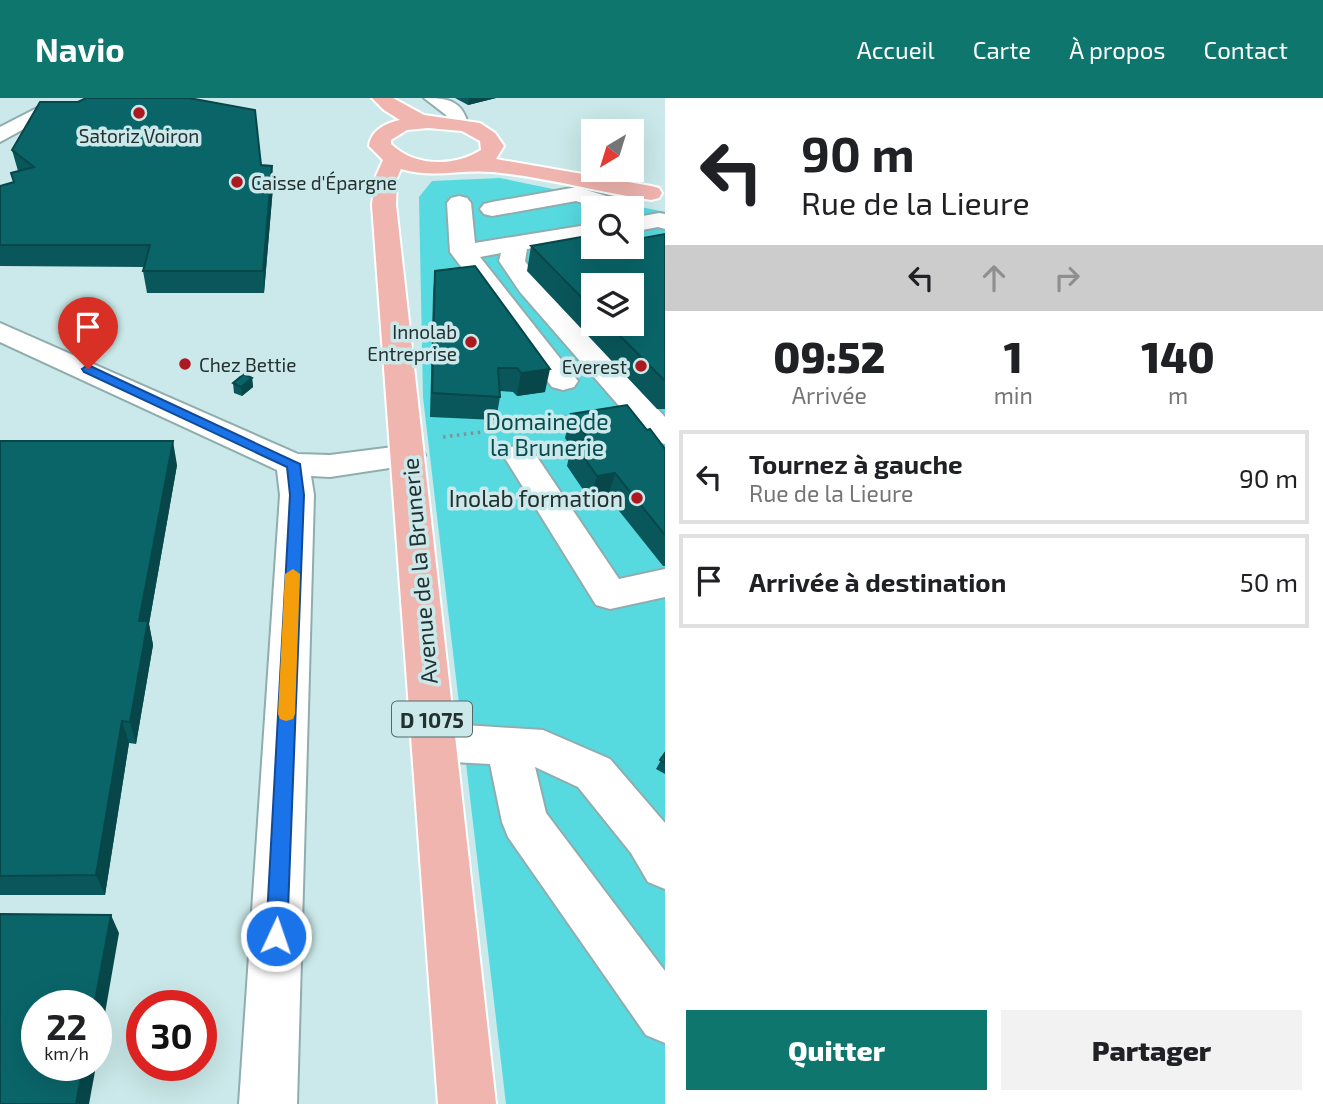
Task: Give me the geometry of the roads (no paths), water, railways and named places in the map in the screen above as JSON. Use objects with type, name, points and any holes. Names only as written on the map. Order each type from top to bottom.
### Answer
[{"type":"main road","points":[[373,98],[372,110],[384,124],[386,132]]},
{"type":"main road","points":[[382,98],[400,112],[426,122]]},
{"type":"main road","points":[[426,122],[458,124],[483,133],[494,146],[524,158],[611,180],[660,208],[607,188],[523,170],[471,164],[436,168],[394,159],[380,146],[380,141],[386,132],[404,125],[426,122]]},
{"type":"main road","points":[[471,164],[491,153],[494,146]]},
{"type":"main road","name":"Avenue de la Brunerie","points":[[394,159],[386,178],[384,205],[424,446],[435,742],[467,1104]]},
{"type":"main road","points":[[384,205],[410,181],[436,168]]},
{"type":"street","points":[[433,98],[455,112],[458,124]]},
{"type":"street","points":[[0,136],[37,114]]},
{"type":"street","points":[[492,208],[577,194],[583,196]]},
{"type":"street","points":[[459,203],[463,252],[563,381]]},
{"type":"street","points":[[644,218],[660,208]]},
{"type":"street","points":[[463,252],[581,233]]},
{"type":"street","points":[[516,244],[512,261],[523,278],[654,424]]},
{"type":"street","points":[[0,331],[158,400],[293,464],[330,466],[424,446]]},
{"type":"street","points":[[514,436],[610,594],[665,583]]},
{"type":"street","points":[[268,1104],[297,495],[293,464]]},
{"type":"street","points":[[435,742],[543,749],[594,772],[648,838],[665,866]]},
{"type":"street","points":[[508,747],[525,822],[665,1016]]},
{"type":"place","name":"Satoriz Voiron","points":[[139,113]]},
{"type":"place","name":"Caisse d'Épargne","points":[[237,182]]},
{"type":"place","name":"Innolab Entreprise","points":[[471,342]]},
{"type":"place","name":"Chez Bettie","points":[[185,364]]},
{"type":"place","name":"Everest","points":[[641,366]]},
{"type":"place","name":"Inolab formation","points":[[637,498]]},
{"type":"park label","name":"Domaine de la Brunerie","points":[[547,434]]}]
